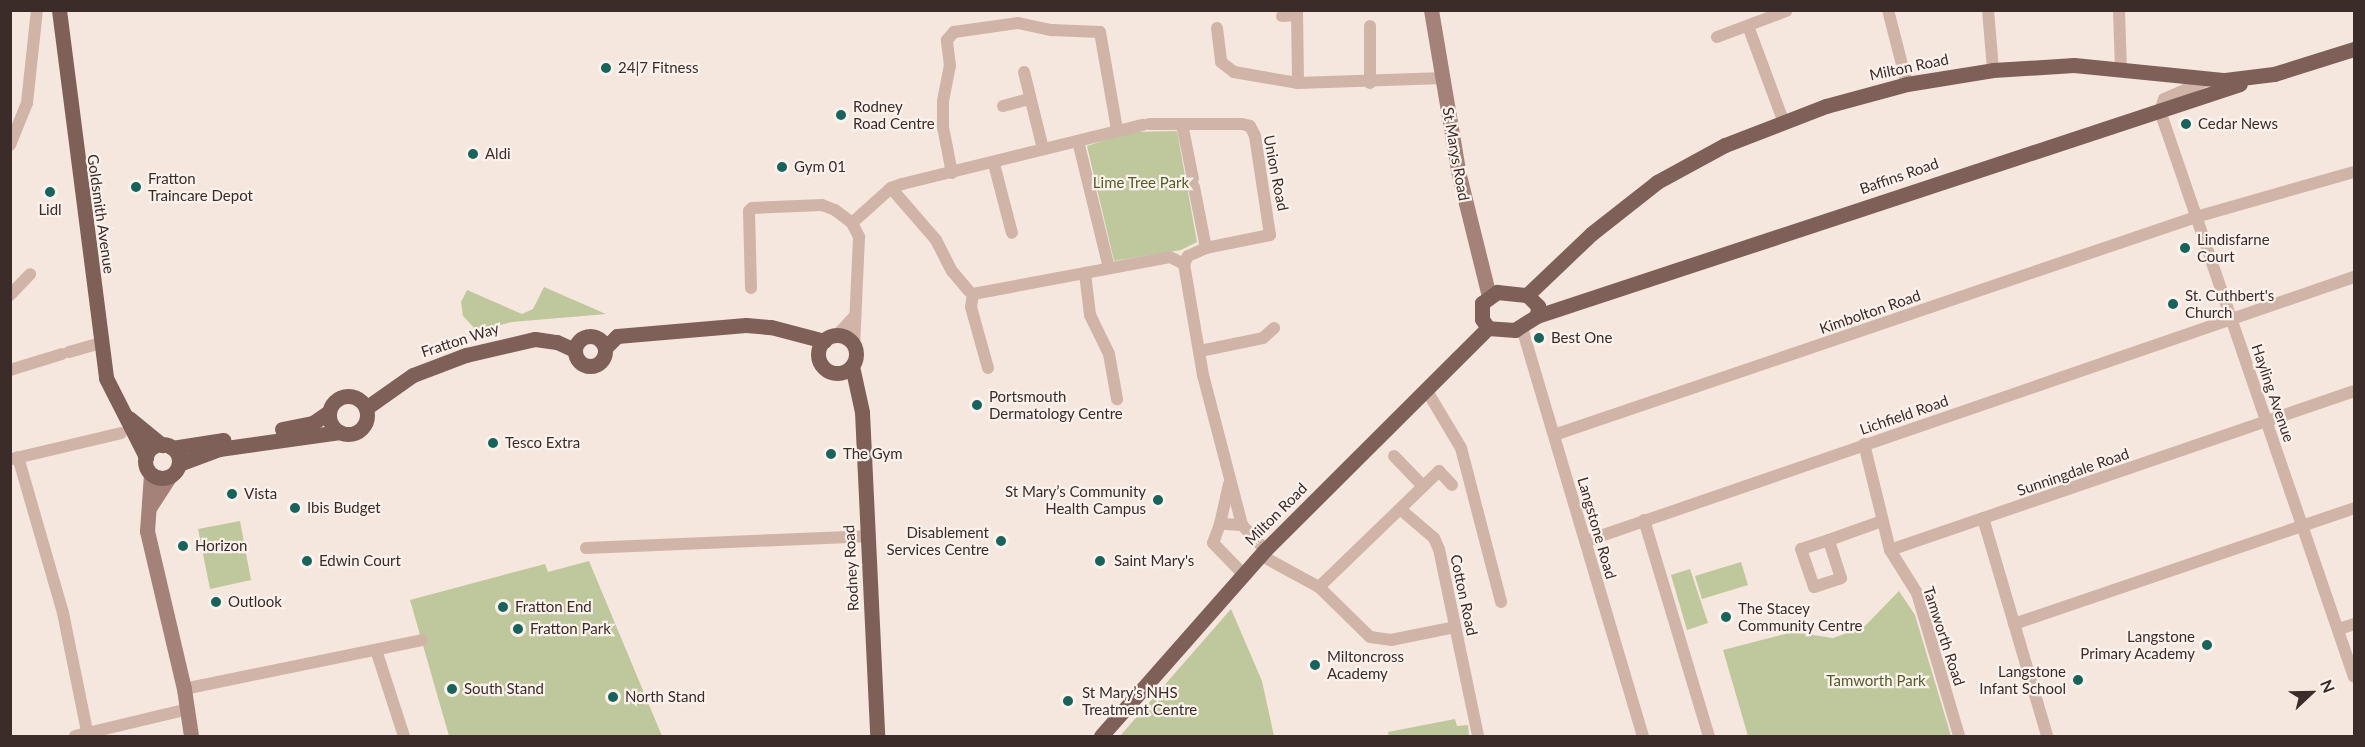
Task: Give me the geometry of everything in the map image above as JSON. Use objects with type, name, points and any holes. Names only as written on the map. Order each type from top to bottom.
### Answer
[{"type":"main road","name":"Goldsmith Avenue","points":[[59,10],[101,343],[109,390],[127,416],[146,457]]},
{"type":"main road","name":"St Marys Road","points":[[1431,10],[1472,238],[1489,296]]},
{"type":"main road","name":"Milton Road","points":[[1527,295],[1642,192],[1725,145],[1783,120],[1907,84],[1993,70],[2074,65],[2210,79],[2274,74],[2355,49]]},
{"type":"main road","name":"Baffins Road","points":[[1537,316],[2160,111],[2183,97],[2274,74]]},
{"type":"main road","points":[[1506,291],[1527,295],[1538,306],[1537,316],[1522,328],[1505,332],[1488,328],[1480,312],[1489,296],[1506,291]]},
{"type":"main road","name":"Fratton Way","points":[[179,464],[219,449],[340,432],[352,434],[362,427],[366,408],[412,375],[466,355],[535,339],[557,342],[574,350],[577,360],[590,366],[601,362],[605,348],[617,336],[625,335],[746,325],[830,338]]},
{"type":"main road","name":"Milton Road","points":[[1101,736],[1263,552],[1488,328]]},
{"type":"main road","points":[[783,330],[819,361],[826,370],[837,373],[861,398]]},
{"type":"main road","points":[[574,350],[578,341],[591,336],[600,340],[605,348]]},
{"type":"main road","points":[[819,361],[819,350],[830,338],[848,339],[854,347],[852,366],[837,373]]},
{"type":"main road","name":"Rodney Road","points":[[852,366],[861,398],[877,736]]},
{"type":"main road","points":[[191,736],[184,690],[149,539],[148,511],[151,474],[146,457],[152,448],[313,423],[329,412],[338,399],[348,396],[361,400],[366,408]]},
{"type":"main road","points":[[329,412],[331,423],[340,432]]},
{"type":"main road","name":"Goldsmith Avenue","points":[[127,416],[167,446]]},
{"type":"main road","points":[[148,511],[179,464],[167,446]]},
{"type":"main road","points":[[151,474],[169,477]]},
{"type":"street","points":[[10,146],[27,103],[37,10]]},
{"type":"street","points":[[1888,10],[1907,84]]},
{"type":"street","points":[[1988,10],[1993,70]]},
{"type":"street","points":[[2119,10],[2121,69]]},
{"type":"street","points":[[1717,37],[1786,11]]},
{"type":"street","points":[[1282,16],[1297,13],[1298,83]]},
{"type":"street","points":[[952,173],[943,100],[950,66],[947,40],[954,32],[1018,23],[1052,30],[1100,32],[1117,129]]},
{"type":"street","points":[[1370,26],[1370,83]]},
{"type":"street","points":[[1748,26],[1783,120]]},
{"type":"street","points":[[1217,28],[1217,50],[1228,70],[1298,83],[1370,83],[1444,78]]},
{"type":"street","points":[[1024,72],[1043,149]]},
{"type":"street","points":[[2169,73],[2183,97],[2210,79]]},
{"type":"street","points":[[1003,106],[1030,99]]},
{"type":"street","name":"Hayling Avenue","points":[[2160,111],[2355,677]]},
{"type":"street","name":"Union Road","points":[[852,223],[891,188],[994,164],[1117,129],[1146,124],[1242,124],[1250,126],[1255,136],[1269,235],[1206,248],[1188,256],[1184,264]]},
{"type":"street","points":[[1182,124],[1206,248]]},
{"type":"street","points":[[1078,141],[1110,268]]},
{"type":"street","points":[[994,164],[1012,233]]},
{"type":"street","name":"Kimbolton Road","points":[[1554,435],[2196,217],[2355,172]]},
{"type":"street","points":[[891,188],[936,240],[952,271],[971,293],[971,307],[988,368]]},
{"type":"street","points":[[751,288],[749,211],[752,208],[822,205],[852,223],[859,237],[859,303],[855,315],[854,347]]},
{"type":"street","points":[[971,293],[1170,257],[1184,264],[1203,375],[1242,525],[1263,552],[1319,587],[1370,637],[1391,640],[1455,627]]},
{"type":"street","points":[[1085,273],[1090,315],[1109,354],[1118,399]]},
{"type":"street","points":[[10,295],[30,274]]},
{"type":"street","name":"Lichfield Road","points":[[1586,541],[2232,317],[2355,277]]},
{"type":"street","points":[[830,338],[855,315]]},
{"type":"street","points":[[1200,351],[1263,338],[1274,328]]},
{"type":"street","name":"Langstone Road","points":[[1522,328],[1642,736]]},
{"type":"street","points":[[10,370],[101,343]]},
{"type":"street","points":[[1427,391],[1461,448],[1501,602]]},
{"type":"street","name":"Sunningdale Road","points":[[1890,550],[2355,392]]},
{"type":"street","points":[[121,433],[14,458],[63,613],[84,736],[188,709]]},
{"type":"street","name":"Tamworth Road","points":[[1864,444],[1890,550],[1917,592],[1959,736]]},
{"type":"street","points":[[1394,456],[1423,486]]},
{"type":"street","points":[[1319,587],[1439,471],[1452,485]]},
{"type":"street","points":[[1230,474],[1220,525],[1213,543],[1243,574]]},
{"type":"street","points":[[2014,624],[2355,508]]},
{"type":"street","name":"Cotton Road","points":[[1401,509],[1434,538],[1439,549],[1478,736]]},
{"type":"street","points":[[1983,518],[2048,736]]},
{"type":"street","points":[[1644,520],[1709,736]]},
{"type":"street","points":[[1829,540],[1882,520]]},
{"type":"street","points":[[1220,525],[1242,525]]},
{"type":"street","points":[[586,548],[867,536]]},
{"type":"street","points":[[2339,629],[2355,624]]},
{"type":"street","points":[[184,690],[422,640]]},
{"type":"street","points":[[376,650],[400,736]]},
{"type":"green space","name":"Lime Tree Park","points":[[1177,131],[1197,242],[1181,250],[1114,261],[1087,146],[1130,132]]},
{"type":"green space","points":[[544,287],[606,314],[512,322],[477,331],[463,316],[461,302],[467,290],[522,314],[533,309]]},
{"type":"green space","points":[[240,521],[251,580],[210,589],[198,529]]},
{"type":"green space","name":"Fratton Park","points":[[589,561],[662,736],[449,736],[410,600],[545,564],[548,572]]},
{"type":"green space","points":[[1741,562],[1748,585],[1702,599],[1695,576]]},
{"type":"green space","points":[[1690,569],[1708,623],[1687,630],[1671,575]]},
{"type":"green space","name":"Tamworth Park","points":[[1899,591],[1915,615],[1951,736],[1748,736],[1723,650],[1793,632],[1833,638],[1864,627]]},
{"type":"green space","points":[[1231,609],[1262,681],[1274,736],[1120,736]]},
{"type":"green space","points":[[1455,719],[1457,726],[1468,725],[1469,736],[1389,736],[1388,732]]},
{"type":"place","name":"24|7 Fitness","points":[[606,68]]},
{"type":"place","name":"Rodney Road Centre","points":[[841,115]]},
{"type":"place","name":"Cedar News","points":[[2186,124]]},
{"type":"place","name":"Aldi","points":[[473,154]]},
{"type":"place","name":"Gym 01","points":[[782,167]]},
{"type":"place","name":"Fratton Traincare Depot","points":[[136,187]]},
{"type":"place","name":"Lidl","points":[[50,192]]},
{"type":"place","name":"Lindisfarne Court","points":[[2185,248]]},
{"type":"place","name":"St. Cuthbert's Church","points":[[2173,304]]},
{"type":"place","name":"Best One","points":[[1539,338]]},
{"type":"place","name":"Portsmouth Dermatology Centre","points":[[977,405]]},
{"type":"place","name":"Tesco Extra","points":[[493,443]]},
{"type":"place","name":"The Gym","points":[[831,454]]},
{"type":"place","name":"Vista","points":[[232,494]]},
{"type":"place","name":"St Mary’s Community Health Campus","points":[[1158,500]]},
{"type":"place","name":"Ibis Budget","points":[[295,508]]},
{"type":"place","name":"Disablement Services Centre","points":[[1001,541]]},
{"type":"place","name":"Horizon","points":[[183,546]]},
{"type":"place","name":"Edwin Court","points":[[307,561]]},
{"type":"place","name":"Saint Mary's","points":[[1100,561]]},
{"type":"place","name":"Outlook","points":[[216,602]]},
{"type":"place","name":"Fratton End","points":[[503,607]]},
{"type":"place","name":"The Stacey Community Centre","points":[[1726,617]]},
{"type":"place","name":"Fratton Park","points":[[518,629]]},
{"type":"place","name":"Langstone Primary Academy","points":[[2207,645]]},
{"type":"place","name":"Miltoncross Academy","points":[[1315,665]]},
{"type":"place","name":"Langstone Infant School","points":[[2078,680]]},
{"type":"place","name":"South Stand","points":[[452,689]]},
{"type":"place","name":"North Stand","points":[[613,697]]},
{"type":"place","name":"St Mary’s NHS Treatment Centre","points":[[1068,701]]}]
